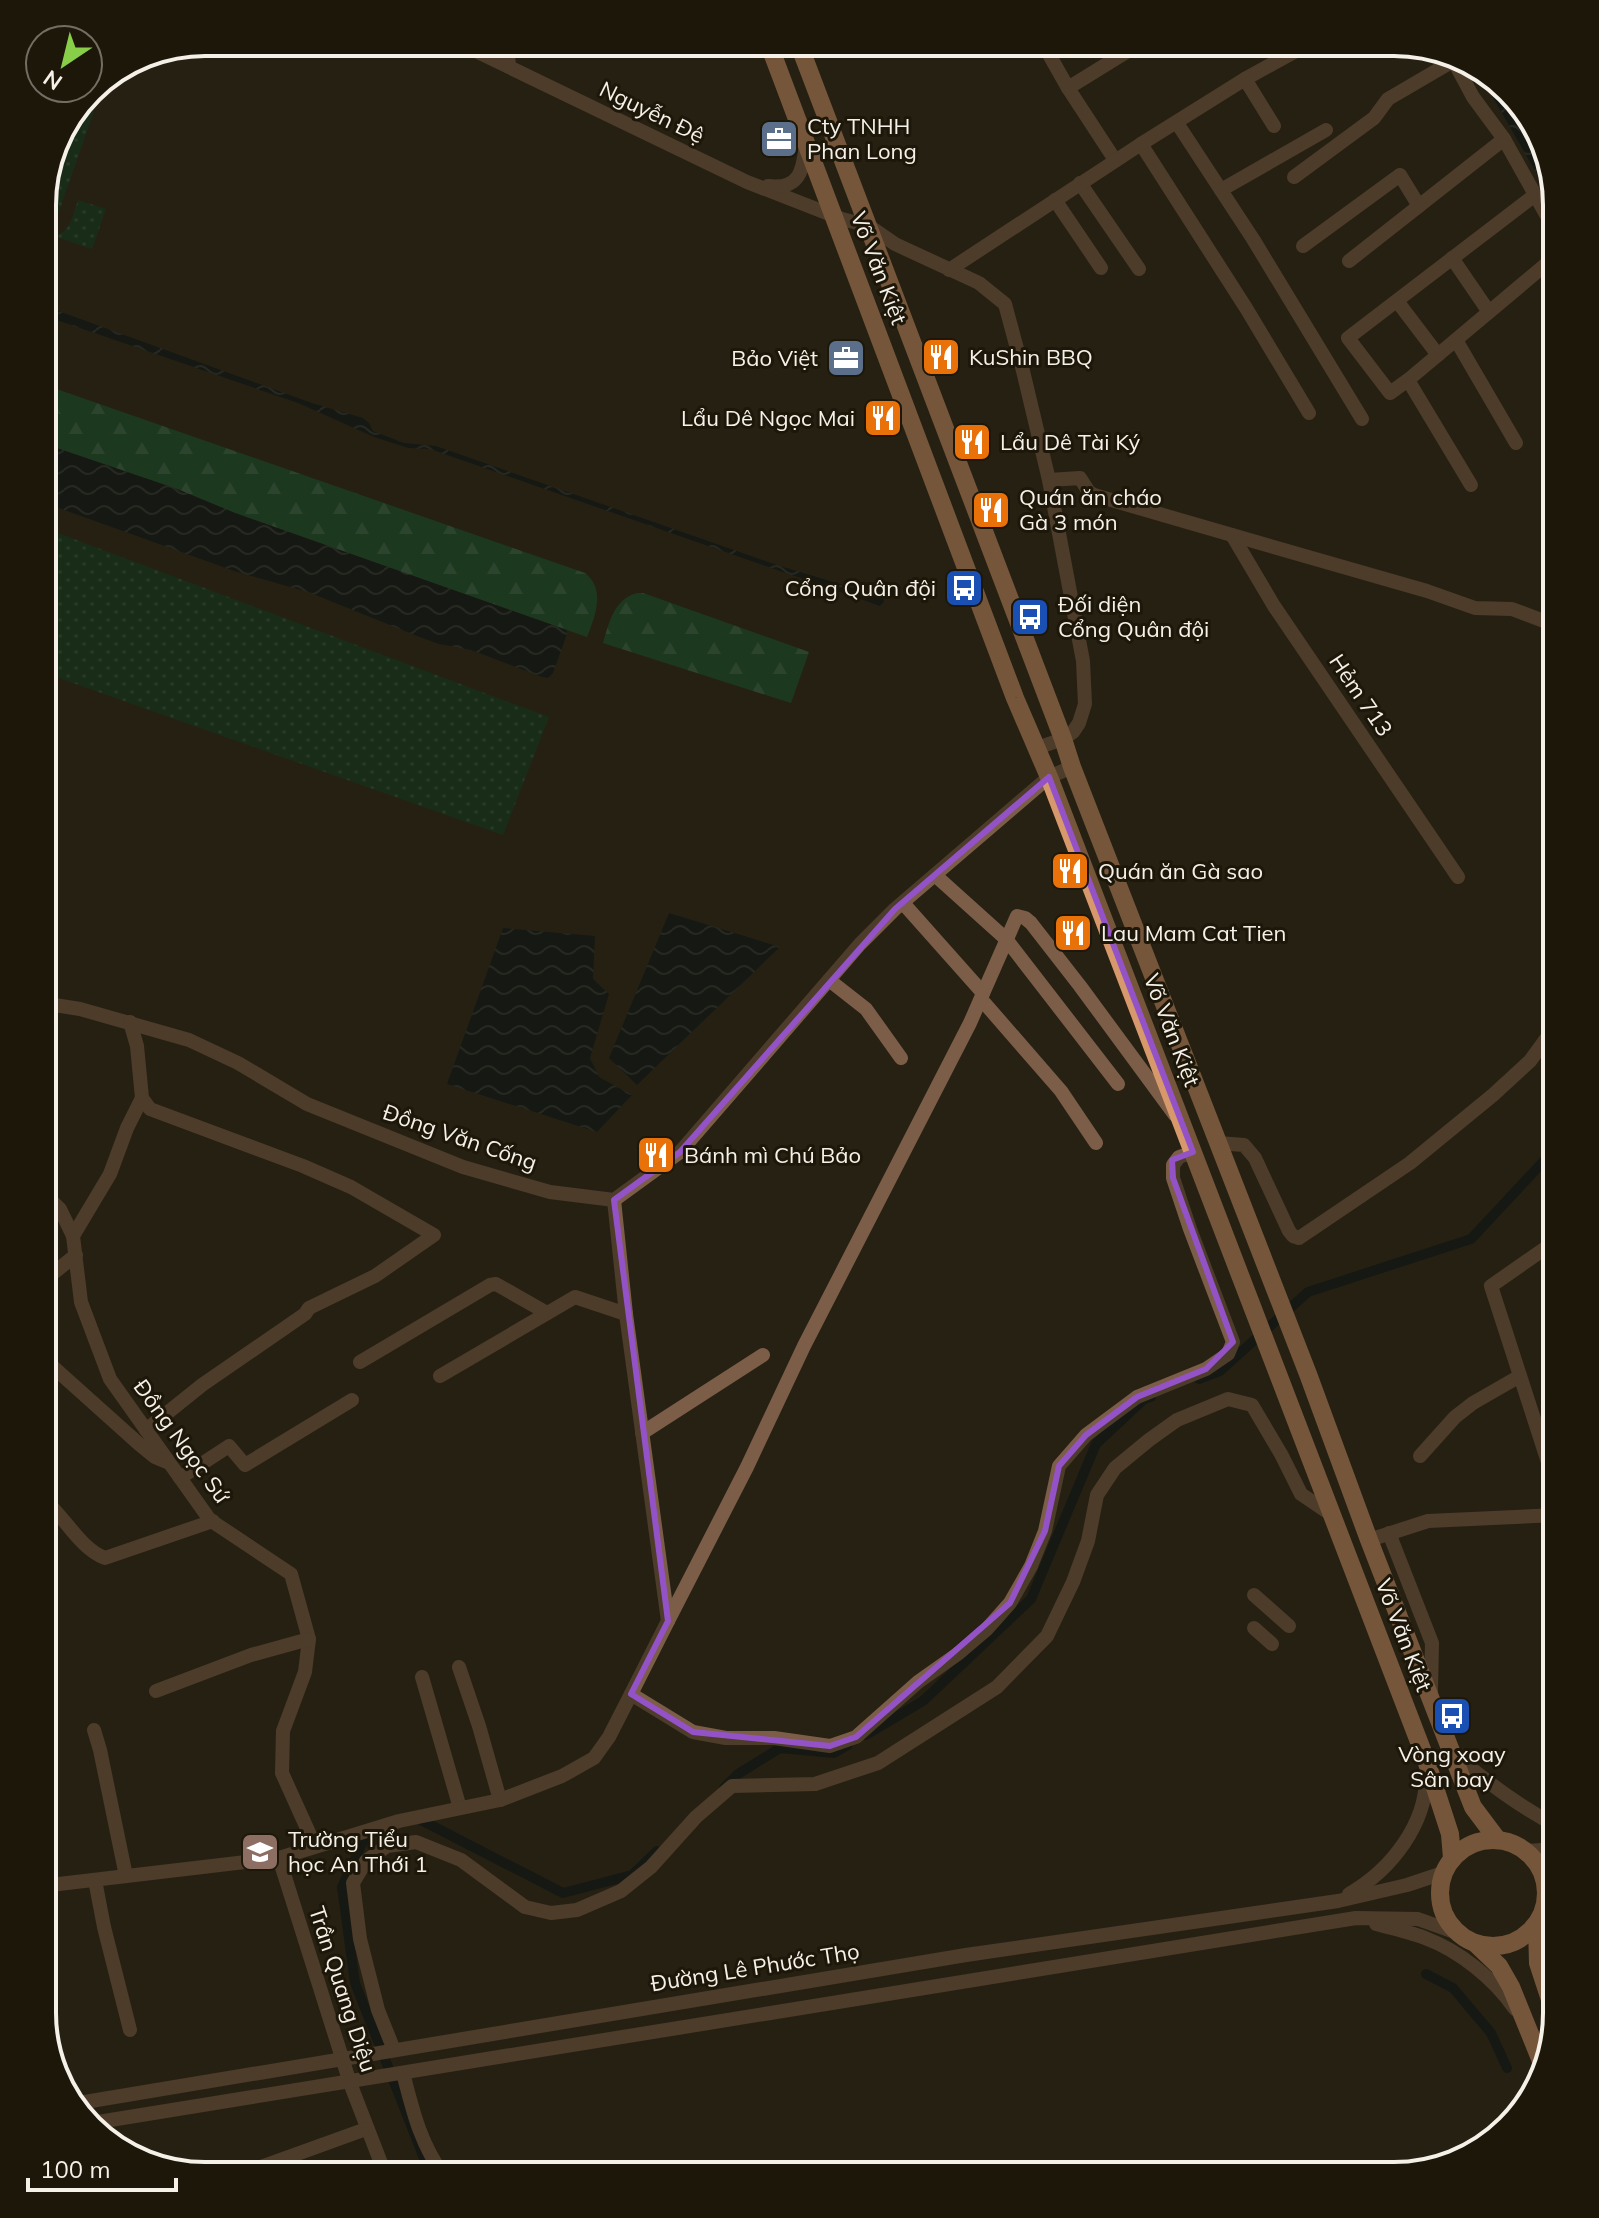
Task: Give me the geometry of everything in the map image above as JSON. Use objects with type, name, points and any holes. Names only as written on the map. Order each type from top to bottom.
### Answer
[{"type":"main road","name":"Võ Văn Kiệt","points":[[773,56],[1015,698],[1049,777],[1426,1760],[1450,1834],[1448,1866]]},
{"type":"main road","name":"Võ Văn Kiệt","points":[[803,56],[1072,767],[1431,1700],[1473,1807],[1497,1839]]},
{"type":"main road","points":[[1538,2053],[1499,1966],[1449,1922],[1442,1906],[1440,1889],[1448,1866],[1464,1847],[1480,1841],[1497,1839],[1513,1843],[1527,1851],[1543,1874]]},
{"type":"main road","points":[[1467,1938],[1492,1946],[1509,1944],[1524,1937],[1543,1915]]},
{"type":"main road","points":[[1543,1931],[1538,1963],[1543,1978]]},
{"type":"street","name":"Nguyễn Đệ","points":[[486,56],[747,182],[869,226],[895,244],[979,283],[1005,304],[1049,480],[1083,661],[1085,704],[1079,723],[1063,739]]},
{"type":"street","points":[[508,56],[509,67]]},
{"type":"street","points":[[1054,56],[1068,88],[1115,160]]},
{"type":"street","points":[[1068,88],[1120,56]]},
{"type":"street","points":[[949,270],[1115,160],[1287,56]]},
{"type":"street","points":[[1294,177],[1374,118],[1388,99],[1443,64]]},
{"type":"street","points":[[1458,70],[1473,97],[1504,139],[1543,209]]},
{"type":"street","points":[[1245,79],[1274,126]]},
{"type":"street","points":[[1177,123],[1282,285],[1362,419]]},
{"type":"street","points":[[1221,190],[1326,130]]},
{"type":"street","points":[[1349,261],[1504,139]]},
{"type":"street","points":[[747,182],[787,186],[796,180],[803,165],[806,144]]},
{"type":"street","points":[[1141,144],[1309,413]]},
{"type":"street","points":[[1303,246],[1400,175],[1419,206]]},
{"type":"street","points":[[1080,183],[1139,269]]},
{"type":"street","points":[[1535,195],[1348,338],[1390,393],[1543,267]]},
{"type":"street","points":[[1055,200],[1101,268]]},
{"type":"street","points":[[1452,258],[1489,312]]},
{"type":"street","points":[[1397,301],[1438,355]]},
{"type":"street","points":[[1456,340],[1516,443]]},
{"type":"street","points":[[1408,380],[1471,485]]},
{"type":"street","points":[[1049,480],[1080,478],[1094,495],[1427,591],[1475,608],[1512,609],[1543,621]]},
{"type":"street","name":"Hẻm 713","points":[[1232,535],[1274,606],[1458,877]]},
{"type":"street","points":[[1037,748],[1063,739]]},
{"type":"street","points":[[668,1621],[626,1314],[614,1200],[680,1152],[860,944],[903,903],[1049,777],[1072,767]]},
{"type":"street","points":[[936,876],[1006,939],[1118,1084]]},
{"type":"street","points":[[903,903],[1061,1091],[1096,1143]]},
{"type":"street","points":[[56,1884],[279,1858],[399,1821],[500,1800],[562,1776],[594,1758],[609,1737],[747,1467],[810,1333],[982,996],[1017,916],[1028,920],[1183,1126]]},
{"type":"street","points":[[829,980],[866,1009],[901,1058]]},
{"type":"street","name":"Đồng Văn Cống","points":[[56,1005],[130,1022],[189,1040],[215,1051],[307,1104],[463,1167],[550,1192],[614,1200]]},
{"type":"street","points":[[130,1022],[137,1046],[142,1098],[150,1109],[351,1187],[434,1235],[375,1276],[309,1308],[305,1314],[202,1385],[146,1430]]},
{"type":"street","points":[[1218,1143],[1244,1145],[1255,1158],[1289,1231],[1299,1238],[1410,1163],[1493,1095],[1530,1061],[1543,1043]]},
{"type":"street","points":[[73,1236],[110,1174],[142,1098]]},
{"type":"street","points":[[631,1694],[693,1732],[726,1738],[774,1738],[830,1746],[856,1737],[918,1682],[986,1630],[1010,1603],[1031,1566],[1045,1531],[1059,1466],[1086,1435],[1137,1397],[1206,1369],[1228,1354],[1233,1342],[1173,1178],[1173,1165],[1179,1157],[1193,1152]]},
{"type":"street","points":[[56,1205],[73,1236]]},
{"type":"street","name":"Đồng Ngọc Sứ","points":[[73,1236],[81,1302],[110,1379],[213,1521],[291,1574],[309,1639],[305,1672],[283,1731],[282,1773],[315,1846]]},
{"type":"street","points":[[1543,1250],[1491,1286],[1543,1447]]},
{"type":"street","points":[[56,1271],[76,1255]]},
{"type":"street","points":[[360,1362],[490,1285],[496,1284],[547,1313]]},
{"type":"street","points":[[440,1376],[575,1297],[626,1314]]},
{"type":"street","points":[[642,1433],[763,1355]]},
{"type":"street","points":[[56,1370],[139,1444],[170,1464]]},
{"type":"street","points":[[1420,1456],[1455,1417],[1520,1376]]},
{"type":"street","points":[[392,2050],[360,1939],[353,1883],[366,1861],[387,1846],[416,1842],[461,1860],[525,1907],[551,1913],[577,1910],[621,1891],[651,1867],[696,1817],[732,1786],[815,1784],[878,1763],[997,1687],[1047,1636],[1073,1582],[1088,1541],[1097,1495],[1115,1468],[1177,1420],[1228,1399],[1252,1405],[1301,1494],[1332,1515]]},
{"type":"street","points":[[180,1478],[229,1446],[245,1465],[352,1400]]},
{"type":"street","points":[[56,1513],[85,1543],[105,1558],[213,1521]]},
{"type":"street","points":[[1369,1540],[1428,1521],[1543,1516]]},
{"type":"street","points":[[1389,1533],[1432,1643],[1431,1700]]},
{"type":"street","points":[[1254,1595],[1289,1626]]},
{"type":"street","points":[[1254,1628],[1272,1644]]},
{"type":"street","points":[[156,1691],[251,1655],[309,1639]]},
{"type":"street","points":[[459,1667],[500,1800]]},
{"type":"street","points":[[422,1677],[460,1808]]},
{"type":"street","points":[[94,1730],[126,1876]]},
{"type":"street","points":[[1451,1751],[1486,1781],[1543,1819]]},
{"type":"street","points":[[1338,1901],[1361,1887],[1400,1850],[1408,1838],[1423,1807],[1427,1787],[1426,1760]]},
{"type":"street","points":[[1527,1851],[1543,1850]]},
{"type":"street","name":"Trần Quang Diệu","points":[[279,1858],[350,2083],[380,2162]]},
{"type":"street","name":"Đường Lê Phước Thọ","points":[[86,2102],[966,1955],[1338,1901],[1407,1885],[1448,1866]]},
{"type":"street","points":[[95,1880],[130,2030]]},
{"type":"street","points":[[1356,1918],[1426,1938],[1458,1955],[1493,1981],[1527,2025]]},
{"type":"street","points":[[103,2121],[1356,1918],[1418,1919],[1467,1938]]},
{"type":"street","points":[[394,2074],[435,2162]]},
{"type":"street","points":[[273,2162],[366,2129]]},
{"type":"highlighted area","points":[[1049,777],[1193,1152],[1172,1160],[1173,1178],[1233,1342],[1206,1369],[1137,1397],[1086,1435],[1059,1466],[1045,1531],[1010,1603],[856,1737],[830,1746],[693,1732],[631,1694],[668,1621],[614,1200],[680,1152],[895,909]]},
{"type":"green space","points":[[92,108],[94,111],[56,218],[56,195],[64,157],[76,130]]},
{"type":"green space","points":[[78,200],[106,209],[92,249],[56,237],[68,227]]},
{"type":"green space","points":[[56,389],[585,573],[597,595],[587,637],[235,513],[177,489],[56,448]]},
{"type":"green space","points":[[56,532],[549,717],[503,835],[56,677]]},
{"type":"green space","points":[[637,593],[809,652],[791,703],[603,643],[618,606]]},
{"type":"water","points":[[1489,91],[1523,130],[1532,148],[1541,182]]},
{"type":"water","points":[[56,310],[312,403],[363,418],[373,431],[404,443],[436,446],[777,565],[883,597],[884,602],[880,606],[430,449],[408,448],[374,437],[298,403],[56,320]]},
{"type":"water","points":[[56,448],[564,629],[567,634],[553,673],[548,678],[542,677],[471,650],[422,638],[308,592],[234,571],[56,507]]},
{"type":"water","points":[[669,913],[780,947],[637,1085],[609,1058]]},
{"type":"water","points":[[503,928],[595,936],[593,979],[609,994],[590,1058],[599,1077],[632,1095],[597,1132],[447,1084]]},
{"type":"waterway","points":[[1199,1379],[1220,1371],[1308,1292],[1471,1239],[1543,1162]]},
{"type":"waterway","points":[[866,1735],[923,1701],[1031,1599],[1096,1444],[1144,1399],[1151,1397]]},
{"type":"waterway","points":[[724,1788],[738,1774],[780,1748],[834,1753],[848,1745]]},
{"type":"waterway","points":[[419,1819],[563,1893],[632,1875],[657,1851]]},
{"type":"waterway","points":[[373,1832],[367,1833],[342,1887],[355,1983],[425,2162]]},
{"type":"waterway","points":[[1426,1974],[1453,1988],[1491,2033],[1507,2068]]},
{"type":"place","name":"Cty TNHH Phan Long","points":[[779,139]]},
{"type":"place","name":"KuShin BBQ","points":[[941,357]]},
{"type":"place","name":"Bảo Việt","points":[[846,358]]},
{"type":"place","name":"Lẩu Dê Ngọc Mai","points":[[883,418]]},
{"type":"place","name":"Lẩu Dê Tài Ký","points":[[972,442]]},
{"type":"place","name":"Quán ăn cháo Gà 3 món","points":[[991,510]]},
{"type":"place","name":"Cổng Quân đội","points":[[964,588]]},
{"type":"place","name":"Đối diện Cổng Quân đội","points":[[1030,617]]},
{"type":"place","name":"Quán ăn Gà sao","points":[[1070,871]]},
{"type":"place","name":"Lau Mam Cat Tien","points":[[1073,933]]},
{"type":"place","name":"Bánh mì Chú Bảo","points":[[656,1155]]},
{"type":"place","name":"Vòng xoay Sân bay","points":[[1452,1716]]},
{"type":"place","name":"Trường Tiểu học An Thới 1","points":[[260,1852]]}]
